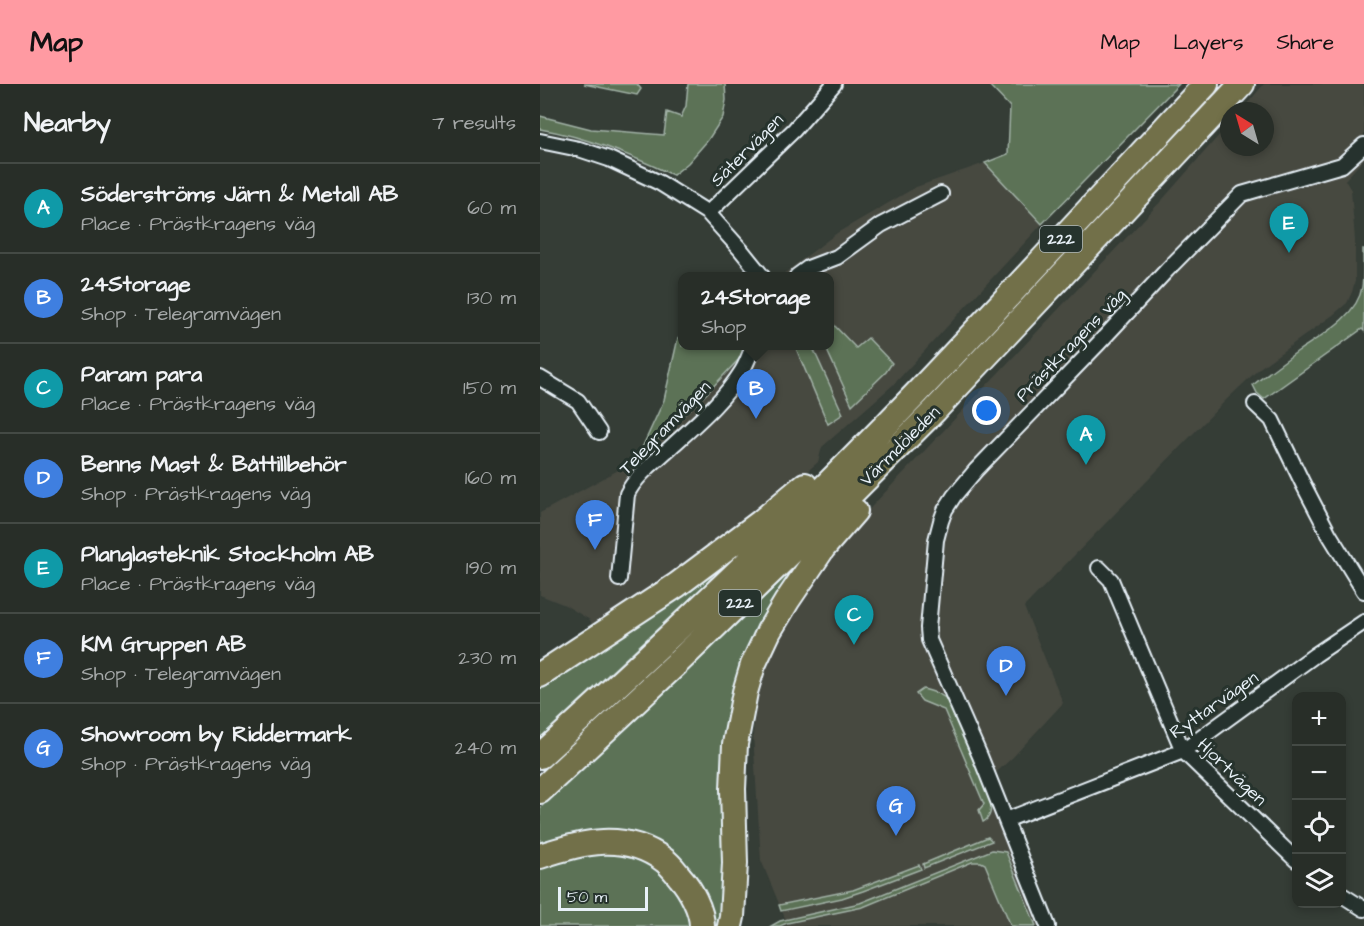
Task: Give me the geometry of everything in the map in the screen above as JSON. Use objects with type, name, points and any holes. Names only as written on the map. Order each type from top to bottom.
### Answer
[{"type":"highway","name":"Värmdöleden","points":[[540,756],[705,602],[916,394],[1206,84]]},
{"type":"highway","name":"Värmdöleden","points":[[540,791],[842,504],[935,410],[1242,84]]},
{"type":"highway","points":[[540,675],[686,578],[761,522],[916,394]]},
{"type":"highway","points":[[730,926],[735,863],[735,744],[745,692],[753,665],[769,631],[823,548],[859,507],[935,410]]},
{"type":"highway","points":[[540,856],[566,847],[593,842],[616,841],[644,849],[665,860],[687,885],[702,919],[702,926]]},
{"type":"street","name":"Sätervägen","points":[[708,213],[794,130],[834,84]]},
{"type":"street","points":[[540,141],[579,149],[609,159],[660,183],[708,213],[759,272]]},
{"type":"street","name":"Prästkragens väg","points":[[1048,926],[1006,820],[929,640],[928,627],[936,540],[945,510],[976,470],[1242,194],[1342,165],[1364,145]]},
{"type":"street","points":[[802,272],[837,257],[881,225],[941,194]]},
{"type":"street","name":"Telegramvägen","points":[[619,579],[627,494],[646,470],[703,418],[724,394],[743,370],[751,350]]},
{"type":"street","points":[[540,378],[578,401],[599,432]]},
{"type":"street","points":[[1255,404],[1272,420],[1329,534],[1364,591]]},
{"type":"street","name":"Hjortvägen","points":[[1099,568],[1111,580],[1183,751],[1292,856]]},
{"type":"street","name":"Ryttarvägen","points":[[1006,820],[1183,751],[1364,622]]},
{"type":"street","points":[[1346,898],[1364,909]]},
{"type":"shaded area","points":[[1264,84],[1364,84],[1364,159],[1345,180],[1351,190],[1355,240],[1355,281],[1347,303],[1261,367],[1024,607],[1063,703],[1013,757],[986,782],[1040,926],[780,926],[787,923],[761,860],[753,734],[757,689],[771,650],[805,587],[839,541],[1163,199],[1220,134],[1220,156],[1274,156],[1274,102],[1249,102]]},
{"type":"shaded area","points":[[985,163],[1042,224],[894,384],[822,447],[818,462],[785,491],[595,631],[590,620],[565,605],[540,595],[540,513],[633,462],[707,393],[739,359],[743,350],[834,350],[834,272],[786,272],[837,233],[916,187]]},
{"type":"green space","points":[[584,84],[637,84],[641,89],[637,95]]},
{"type":"green space","points":[[688,84],[725,84],[726,100],[723,117],[708,140],[688,163],[673,175],[608,147],[540,129],[540,116],[591,129],[664,135],[667,112],[681,117],[686,106]]},
{"type":"green space","points":[[988,84],[1179,84],[1042,224],[985,163],[1008,154],[1010,107]]},
{"type":"green space","points":[[1363,249],[1364,331],[1362,329],[1264,399],[1253,385],[1327,332],[1353,307],[1362,287]]},
{"type":"green space","points":[[834,325],[856,348],[868,338],[892,363],[886,372],[852,405],[827,350],[834,350]]},
{"type":"green space","points":[[678,338],[678,350],[743,350],[739,359],[707,393],[633,462],[664,400]]},
{"type":"green space","points":[[797,350],[814,350],[843,414],[828,424]]},
{"type":"green space","points":[[800,562],[738,675],[729,710],[724,752],[723,893],[720,926],[711,926],[696,879],[684,863],[668,848],[540,847],[540,808]]},
{"type":"green space","points":[[719,566],[707,583],[540,738],[540,686]]},
{"type":"green space","points":[[923,689],[942,695],[951,703],[991,801],[991,811],[983,822],[979,810],[984,804],[944,710],[922,701],[916,694]]},
{"type":"green space","points":[[988,837],[992,841],[924,868],[923,864]]},
{"type":"green space","points":[[602,850],[642,857],[680,887],[694,926],[540,926],[540,867]]},
{"type":"green space","points":[[992,850],[1006,852],[1036,926],[1011,926],[985,864],[972,862],[863,907],[780,926],[771,926],[780,921],[860,903]]},
{"type":"green space","points":[[919,865],[921,869],[842,898],[781,911],[779,905],[853,890]]},
{"type":"place","name":"Planglasteknik Stockholm AB","points":[[1289,253]]},
{"type":"place","name":"24Storage","points":[[756,419]]},
{"type":"place","name":"Söderströms Järn & Metall AB","points":[[1086,465]]},
{"type":"place","name":"KM Gruppen AB","points":[[595,550]]},
{"type":"place","name":"Param para","points":[[854,645]]},
{"type":"place","name":"Benns Mast & Båttillbehör","points":[[1006,696]]},
{"type":"place","name":"Showroom by Riddermark","points":[[896,836]]}]
